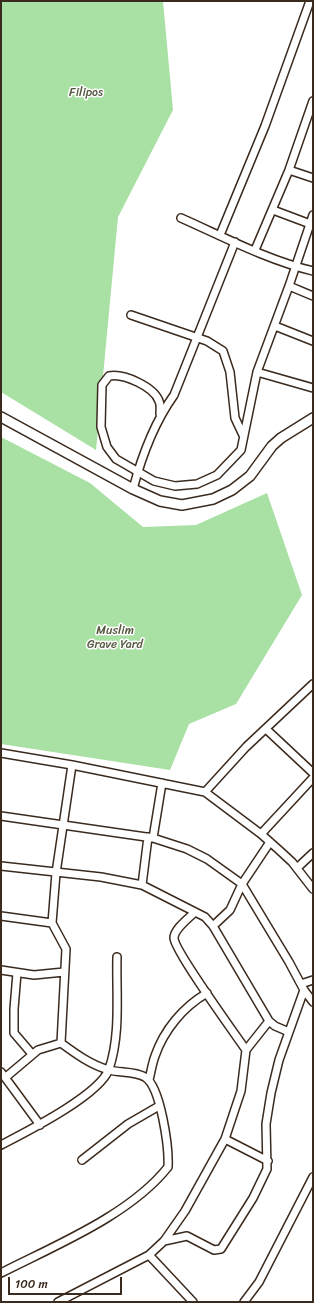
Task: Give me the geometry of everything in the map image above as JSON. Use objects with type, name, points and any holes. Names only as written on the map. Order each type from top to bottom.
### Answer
[{"type":"street","points":[[220,235],[265,126],[310,1]]},
{"type":"street","points":[[255,250],[289,170],[313,103]]},
{"type":"street","points":[[289,170],[313,178]]},
{"type":"street","points":[[273,210],[311,224]]},
{"type":"street","points":[[160,414],[160,402],[151,389],[135,381],[109,376],[102,385],[101,428],[107,447],[116,458],[154,481],[175,486],[197,484],[216,475],[239,453],[241,450],[243,435],[247,426],[257,372],[296,267],[313,215]]},
{"type":"street","points":[[181,218],[296,267],[313,271]]},
{"type":"street","points":[[133,489],[160,414],[174,395],[235,242]]},
{"type":"street","points":[[289,286],[313,296]]},
{"type":"street","points":[[131,315],[219,347],[225,355],[231,381],[235,418],[243,435]]},
{"type":"street","points":[[274,326],[313,341]]},
{"type":"street","points":[[257,372],[313,388]]},
{"type":"street","points":[[1,417],[133,489],[160,502],[171,504],[190,504],[225,495],[242,483],[281,438],[313,418]]},
{"type":"street","points":[[205,792],[246,747],[313,684]]},
{"type":"street","points":[[266,729],[313,773]]},
{"type":"street","points":[[1,753],[72,765],[205,792],[270,842],[297,868],[313,889]]},
{"type":"street","points":[[61,1043],[66,949],[52,923],[56,874],[72,765]]},
{"type":"street","points":[[261,834],[313,778]]},
{"type":"street","points":[[142,885],[150,837],[162,783]]},
{"type":"street","points":[[1,816],[150,837],[194,851],[219,866],[242,884],[313,1002]]},
{"type":"street","points":[[213,926],[230,910],[242,884],[270,842]]},
{"type":"street","points":[[297,868],[313,854]]},
{"type":"street","points":[[1,866],[56,874],[101,877],[142,885],[205,917],[213,926],[269,1020],[275,1026],[289,1032]]},
{"type":"street","points":[[195,912],[176,932],[174,941],[186,964],[246,1050]]},
{"type":"street","points":[[1,916],[52,923]]},
{"type":"street","points":[[1,1145],[40,1125],[89,1092],[104,1078],[109,1070],[115,1032],[117,957]]},
{"type":"street","points":[[1,970],[34,975],[64,972]]},
{"type":"street","points":[[17,973],[14,1033],[32,1054]]},
{"type":"street","points":[[164,1241],[187,1236],[214,1250],[221,1249],[253,1198],[268,1161],[266,1143],[267,1111],[280,1060],[303,987],[313,980]]},
{"type":"street","points":[[149,1080],[155,1057],[176,1018],[189,1005],[207,993]]},
{"type":"street","points":[[58,1302],[150,1255],[164,1241],[185,1211],[225,1139],[241,1091],[246,1050],[269,1020]]},
{"type":"street","points":[[1,1273],[91,1227],[111,1215],[155,1183],[168,1167],[167,1144],[159,1106],[154,1089],[149,1080],[136,1073],[109,1070],[88,1061],[61,1043],[44,1047],[4,1075],[40,1125]]},
{"type":"street","points":[[82,1160],[128,1124],[159,1106]]},
{"type":"street","points":[[225,1139],[268,1161]]},
{"type":"street","points":[[244,1302],[259,1282],[313,1178]]},
{"type":"street","points":[[150,1255],[193,1302]]},
{"type":"green space","name":"Filipos","points":[[1,1],[163,1],[173,110],[118,217],[96,450],[1,392]]},
{"type":"green space","name":"Muslim Grave Yard","points":[[1,437],[90,483],[143,527],[196,525],[267,493],[302,595],[236,704],[189,724],[170,770],[1,744]]}]
